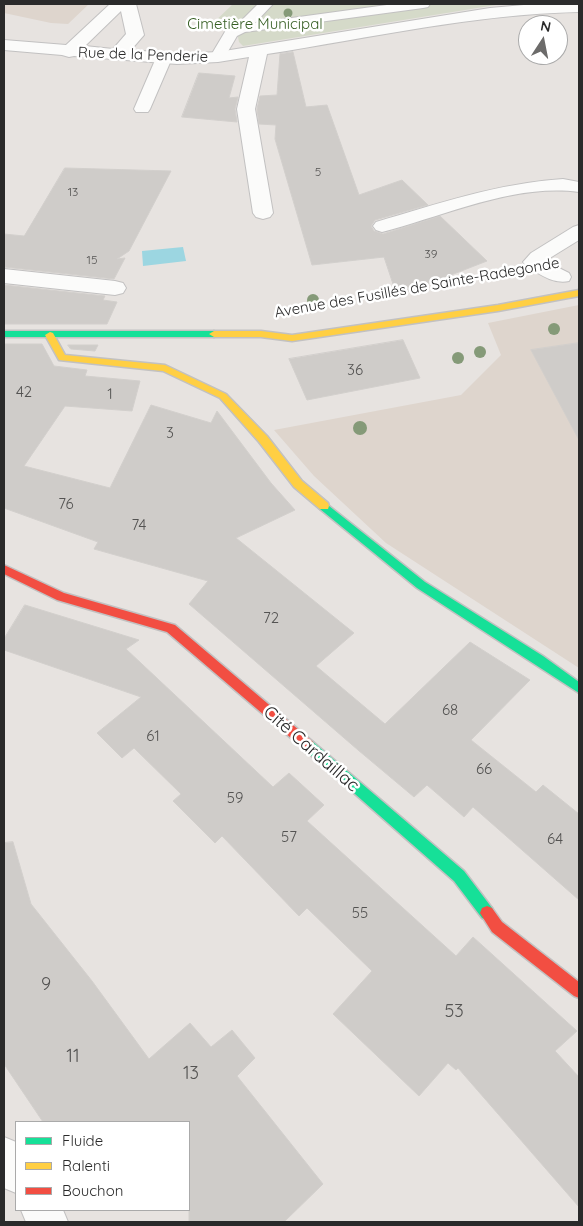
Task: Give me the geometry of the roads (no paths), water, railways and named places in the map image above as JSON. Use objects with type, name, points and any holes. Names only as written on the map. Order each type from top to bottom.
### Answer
[{"type":"street","points":[[69,52],[119,4]]},
{"type":"street","points":[[128,4],[135,35],[170,58]]},
{"type":"street","name":"Rue de la Penderie","points":[[4,45],[69,52],[170,58],[218,57],[490,13],[554,7],[579,7]]},
{"type":"street","points":[[118,55],[135,35]]},
{"type":"street","points":[[259,51],[246,109],[263,213]]},
{"type":"street","points":[[4,276],[115,288]]},
{"type":"street","points":[[567,276],[579,288]]},
{"type":"street","name":"Avenue des Fusillés de Sainte-Radegonde","points":[[544,280],[567,276]]},
{"type":"street","name":"Avenue des Fusillés de Sainte-Radegonde","points":[[4,334],[50,336],[260,334],[292,338],[498,308],[579,293]]},
{"type":"street","name":"Avenue des Fusillés de Sainte-Radegonde","points":[[260,334],[290,326]]},
{"type":"street","points":[[50,336],[62,358],[165,368],[223,396],[263,439],[298,484],[420,585],[539,660],[579,688]]},
{"type":"street","name":"Cité Cardaillac","points":[[4,569],[61,597],[171,628],[460,876],[496,928],[579,991]]},
{"type":"street","points":[[4,1156],[15,1172]]},
{"type":"street","points":[[41,1211],[49,1222]]},
{"type":"lane","points":[[218,57],[231,34],[242,28],[266,4]]},
{"type":"lane","points":[[348,4],[375,11]]},
{"type":"lane","points":[[242,28],[261,27],[422,4]]},
{"type":"lane","points":[[142,109],[170,58]]},
{"type":"lane","points":[[382,226],[529,186],[572,184],[579,187]]},
{"type":"lane","points":[[567,276],[532,262],[540,254],[572,237],[579,231]]},
{"type":"water","points":[[183,247],[186,261],[143,266],[142,251]]},
{"type":"park label","name":"Cimetière Municipal","points":[[255,24]]}]
